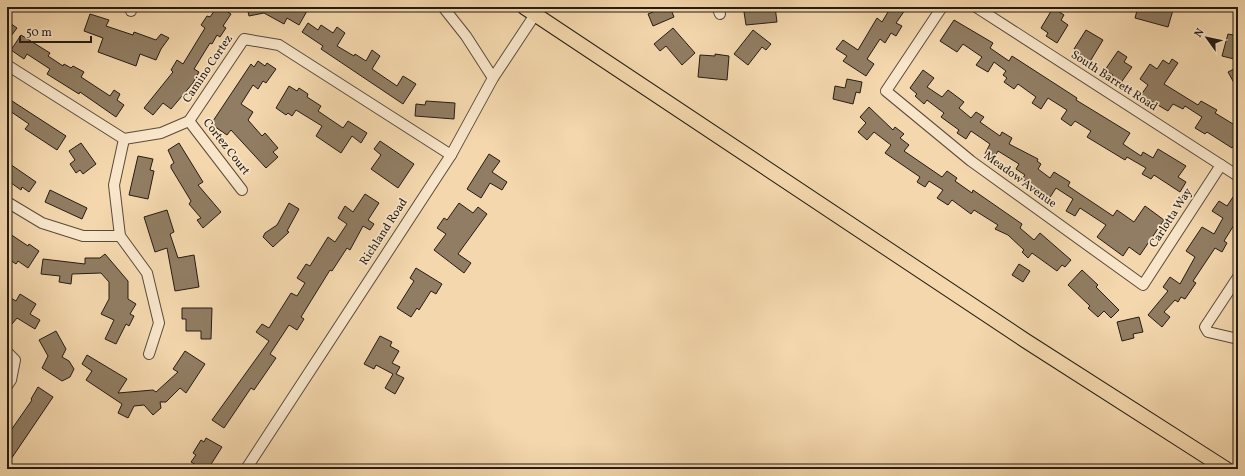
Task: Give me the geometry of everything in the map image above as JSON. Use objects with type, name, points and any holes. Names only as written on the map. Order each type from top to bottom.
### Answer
[{"type":"highway","points":[[533,9],[1032,346],[1226,469]]},
{"type":"street","points":[[443,7],[466,36],[493,78]]},
{"type":"street","name":"Meadow Avenue","points":[[942,7],[886,91],[971,161],[1143,284]]},
{"type":"street","name":"South Barrett Road","points":[[976,7],[1238,176]]},
{"type":"street","name":"Richland Road","points":[[246,469],[451,154],[533,9]]},
{"type":"street","name":"Camino Cortez","points":[[124,139],[161,133],[189,121],[244,39],[279,45],[451,154]]},
{"type":"street","points":[[7,65],[124,139],[114,186],[120,236],[147,273],[159,323],[149,354]]},
{"type":"street","name":"Cortez Court","points":[[189,121],[242,190]]},
{"type":"street","name":"Carlotta Way","points":[[1143,284],[1221,165]]},
{"type":"street","points":[[7,202],[42,224],[83,236],[120,236]]},
{"type":"street","points":[[1238,277],[1204,327],[1208,332],[1238,340]]},
{"type":"street","points":[[7,352],[15,360],[11,380],[7,386]]},
{"type":"building","points":[[217,7],[220,7],[231,14],[223,26],[226,28],[220,37],[217,35],[212,44],[210,43],[194,69],[199,72],[193,83],[171,109],[163,103],[153,115],[144,108],[173,72],[171,70],[177,60],[183,64],[205,28],[201,25],[207,16],[210,17]]},
{"type":"building","points":[[247,7],[300,7],[307,11],[299,25],[287,18],[284,24],[264,13],[249,16]]},
{"type":"building","points":[[656,7],[670,7],[674,17],[653,26],[648,14],[658,10]]},
{"type":"building","points":[[757,7],[775,7],[777,22],[746,25],[744,12],[758,10]]},
{"type":"building","points":[[891,7],[907,7],[896,23],[902,26],[896,36],[891,33],[885,43],[880,39],[867,59],[874,64],[866,76],[843,61],[847,56],[836,49],[843,40],[858,50],[877,18],[882,22]]},
{"type":"building","points":[[1138,7],[1161,7],[1173,10],[1168,27],[1135,18]]},
{"type":"building","points":[[1053,8],[1064,15],[1061,20],[1068,25],[1057,43],[1046,36],[1048,33],[1041,28]]},
{"type":"building","points":[[90,14],[109,20],[106,26],[133,35],[134,32],[156,40],[161,34],[169,38],[161,49],[156,60],[140,54],[136,66],[98,52],[103,38],[84,31]]},
{"type":"building","points":[[954,20],[993,43],[990,48],[1009,61],[1012,56],[1077,98],[1076,100],[1130,133],[1123,144],[1141,156],[1143,152],[1153,158],[1158,149],[1186,166],[1178,177],[1186,182],[1180,192],[1154,175],[1151,179],[1142,174],[1146,168],[1127,157],[1125,160],[1087,137],[1091,131],[1075,121],[1071,126],[1061,119],[1067,110],[1048,98],[1041,109],[1032,103],[1036,97],[1018,84],[1014,89],[1004,82],[1007,78],[1003,75],[1006,71],[994,62],[988,72],[976,65],[982,57],[963,44],[957,52],[940,41]]},
{"type":"building","points":[[7,21],[17,28],[11,36],[7,33]]},
{"type":"building","points":[[308,23],[318,30],[321,25],[333,33],[337,27],[345,33],[337,46],[354,56],[355,54],[366,61],[372,50],[380,56],[372,69],[397,86],[403,76],[416,84],[403,104],[321,49],[323,46],[302,32]]},
{"type":"building","points":[[673,28],[695,53],[682,65],[666,46],[660,51],[654,44]]},
{"type":"building","points":[[753,30],[771,44],[766,50],[762,47],[748,65],[734,54]]},
{"type":"building","points":[[1086,30],[1103,40],[1089,63],[1079,56],[1081,54],[1074,49]]},
{"type":"building","points":[[1228,34],[1238,36],[1238,60],[1222,56]]},
{"type":"building","points":[[21,35],[50,53],[48,56],[63,66],[64,64],[71,68],[73,66],[84,72],[81,77],[110,96],[114,90],[120,94],[117,100],[124,105],[116,117],[80,92],[79,94],[47,74],[50,69],[27,54],[24,59],[11,50]]},
{"type":"building","points":[[1118,51],[1127,57],[1124,62],[1132,67],[1120,84],[1111,78],[1113,75],[1105,70]]},
{"type":"building","points":[[715,54],[729,56],[727,80],[698,77],[700,55],[715,56]]},
{"type":"building","points":[[1172,59],[1178,63],[1164,84],[1198,105],[1201,101],[1217,110],[1215,113],[1238,127],[1238,139],[1232,148],[1207,132],[1205,134],[1195,128],[1202,117],[1185,106],[1183,109],[1173,104],[1168,111],[1141,95],[1148,85],[1140,79],[1150,64],[1157,69],[1163,60],[1169,64]]},
{"type":"building","points":[[258,61],[265,66],[267,63],[276,69],[266,83],[263,81],[258,89],[253,85],[241,104],[253,112],[248,120],[262,136],[265,133],[278,148],[273,152],[278,157],[266,168],[231,130],[227,135],[211,124],[251,64],[254,67]]},
{"type":"building","points":[[1238,67],[1238,90],[1228,72]]},
{"type":"building","points":[[923,70],[934,78],[927,87],[942,97],[948,90],[964,102],[959,108],[971,118],[976,112],[984,117],[980,122],[1000,136],[1002,132],[1012,138],[1009,144],[1038,159],[1037,161],[1041,164],[1038,169],[1050,178],[1054,172],[1070,182],[1068,186],[1113,216],[1117,210],[1134,222],[1145,206],[1164,220],[1140,255],[1129,247],[1123,256],[1097,237],[1106,225],[1080,208],[1075,216],[1066,211],[1073,199],[1056,188],[1047,202],[1036,194],[1038,190],[1022,179],[1025,175],[1016,169],[1019,164],[998,151],[993,159],[985,154],[990,144],[971,131],[966,139],[957,133],[959,130],[941,117],[944,113],[927,100],[924,104],[915,96],[917,94],[910,88]]},
{"type":"building","points":[[847,79],[862,82],[860,93],[856,92],[853,104],[833,99],[835,86],[845,88]]},
{"type":"building","points":[[289,86],[297,91],[299,88],[308,94],[307,97],[321,106],[318,111],[343,128],[348,121],[367,133],[361,143],[352,136],[341,153],[316,136],[322,126],[296,110],[292,116],[288,113],[286,115],[276,108]]},
{"type":"building","points":[[12,101],[66,136],[57,150],[25,129],[29,124],[7,109]]},
{"type":"building","points":[[426,101],[455,103],[454,119],[415,116],[416,104],[425,105]]},
{"type":"building","points":[[869,107],[893,130],[895,127],[904,134],[900,138],[909,145],[904,151],[942,177],[947,171],[957,178],[955,181],[972,193],[973,190],[1022,224],[1020,228],[1034,240],[1040,233],[1071,260],[1065,267],[1062,265],[1057,271],[1032,253],[1028,258],[1022,252],[1024,250],[1008,235],[995,229],[998,225],[974,210],[971,214],[952,200],[948,205],[937,198],[943,190],[929,181],[925,187],[917,182],[920,177],[885,153],[891,145],[874,132],[867,140],[858,132],[866,123],[860,117]]},
{"type":"building","points":[[380,141],[414,164],[398,188],[371,169],[381,155],[374,149]]},
{"type":"building","points":[[81,143],[96,164],[83,174],[80,170],[76,173],[70,164],[75,160],[69,151]]},
{"type":"building","points":[[179,143],[203,182],[198,185],[221,212],[203,228],[197,220],[201,218],[189,204],[191,201],[171,168],[171,165],[174,163],[168,150]]},
{"type":"building","points":[[489,154],[500,161],[492,172],[507,182],[502,190],[490,183],[481,198],[467,189]]},
{"type":"building","points":[[138,156],[153,159],[150,170],[154,171],[148,199],[129,195]]},
{"type":"building","points":[[7,162],[36,182],[29,192],[22,187],[21,190],[7,180]]},
{"type":"building","points":[[50,190],[87,208],[82,219],[45,202]]},
{"type":"building","points":[[365,194],[379,203],[368,220],[374,224],[370,230],[363,226],[350,250],[347,248],[332,271],[330,270],[301,317],[304,319],[297,330],[289,325],[270,354],[276,358],[254,390],[251,388],[224,428],[212,420],[269,341],[256,332],[262,324],[269,328],[291,293],[297,296],[305,283],[297,278],[306,264],[310,266],[328,237],[335,242],[347,224],[338,218],[345,206],[353,212]]},
{"type":"building","points":[[1233,197],[1238,200],[1238,227],[1234,225],[1224,241],[1227,243],[1222,252],[1215,248],[1193,281],[1196,283],[1185,299],[1181,297],[1178,302],[1175,300],[1164,312],[1170,317],[1162,327],[1148,315],[1168,291],[1163,287],[1170,277],[1180,284],[1195,257],[1186,251],[1202,227],[1214,234],[1223,218],[1212,211],[1219,201],[1227,206]]},
{"type":"building","points":[[289,203],[299,209],[287,231],[289,232],[273,247],[263,237],[265,233],[277,225]]},
{"type":"building","points":[[459,203],[473,213],[478,207],[487,214],[458,254],[471,263],[464,273],[434,250],[446,234],[437,228],[444,218],[447,220]]},
{"type":"building","points":[[167,210],[174,232],[170,234],[178,258],[194,255],[199,287],[175,291],[167,248],[155,252],[144,217]]},
{"type":"building","points":[[7,232],[28,246],[29,244],[39,251],[28,268],[18,261],[16,264],[7,258]]},
{"type":"building","points":[[105,254],[128,281],[128,299],[136,304],[130,314],[134,316],[129,326],[126,324],[116,344],[105,339],[114,320],[101,314],[109,299],[109,282],[101,273],[72,274],[71,284],[59,282],[60,276],[41,274],[43,259],[85,264],[85,258],[100,258]]},
{"type":"building","points":[[1019,264],[1030,271],[1023,282],[1012,275]]},
{"type":"building","points":[[416,268],[442,284],[436,294],[431,291],[419,310],[417,308],[411,317],[397,308],[414,281],[410,278]]},
{"type":"building","points":[[1082,270],[1098,285],[1096,287],[1119,310],[1111,318],[1104,311],[1098,317],[1088,308],[1090,306],[1068,285]]},
{"type":"building","points":[[20,294],[36,304],[30,314],[40,320],[35,329],[17,318],[12,324],[7,321],[7,296],[16,301]]},
{"type":"building","points":[[182,308],[212,308],[211,339],[201,339],[201,331],[186,331],[186,319],[182,319]]},
{"type":"building","points":[[1139,317],[1143,332],[1133,334],[1134,338],[1122,341],[1117,322]]},
{"type":"building","points":[[56,331],[66,349],[62,357],[69,361],[74,369],[70,377],[62,381],[42,368],[48,356],[39,340]]},
{"type":"building","points":[[380,336],[392,342],[390,346],[399,351],[392,363],[400,367],[396,374],[404,378],[395,394],[385,388],[393,374],[376,365],[374,369],[364,364]]},
{"type":"building","points":[[185,351],[205,364],[186,393],[180,388],[166,402],[160,402],[161,408],[153,415],[144,405],[134,406],[128,418],[118,413],[122,404],[86,380],[92,371],[82,364],[87,355],[127,379],[118,393],[153,390],[156,392],[178,372],[173,369]]},
{"type":"building","points":[[38,387],[53,397],[7,465],[7,436],[32,400],[31,399]]},
{"type":"building","points":[[206,438],[222,447],[208,469],[202,469],[191,462],[196,455],[193,453],[201,440],[204,442]]}]
